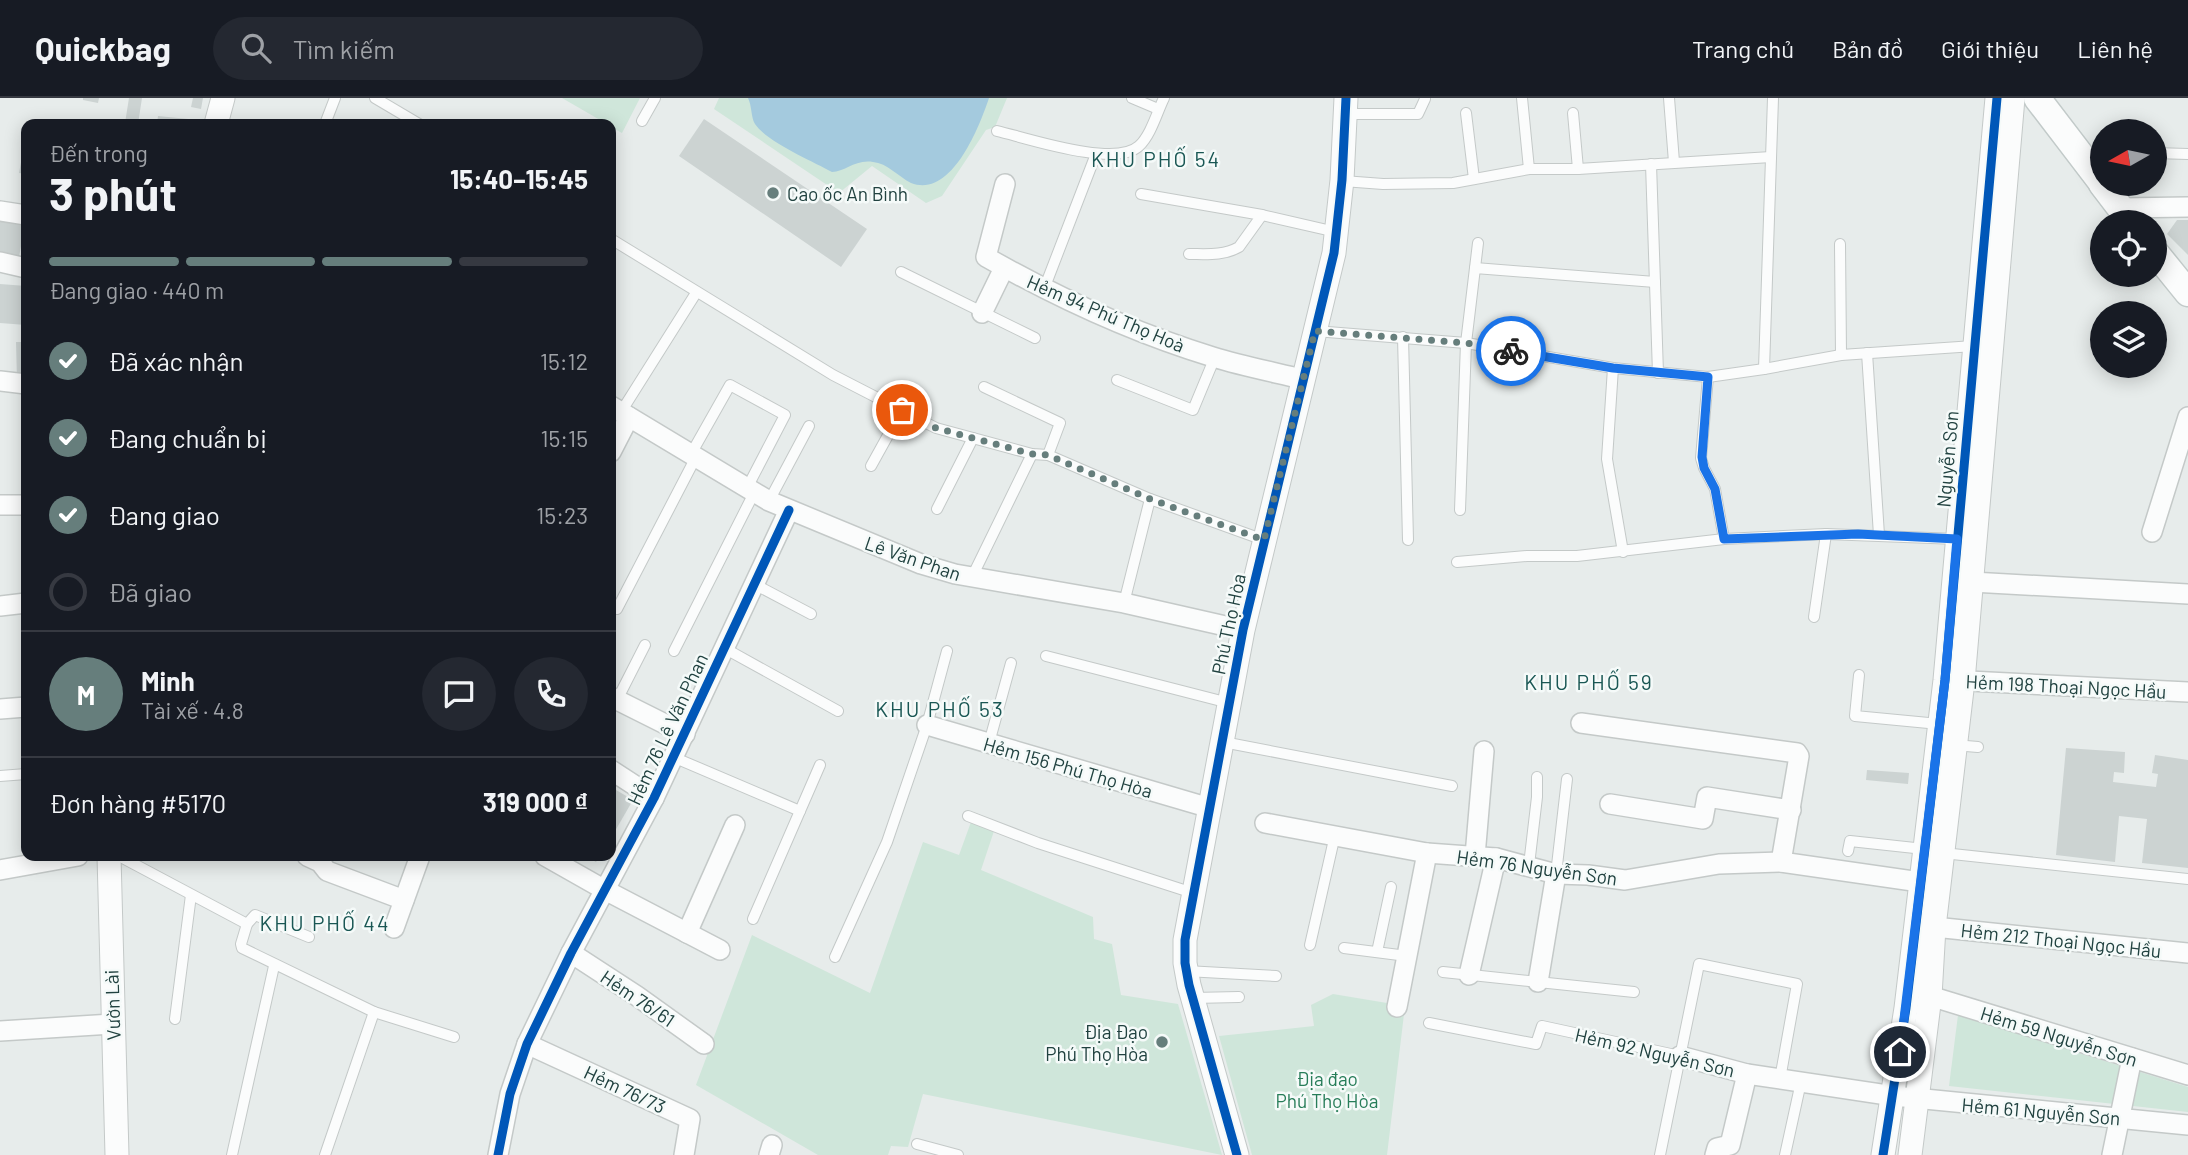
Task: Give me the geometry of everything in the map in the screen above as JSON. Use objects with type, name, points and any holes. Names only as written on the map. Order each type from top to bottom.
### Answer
[{"type":"main road","points":[[2037,98],[2090,162]]},
{"type":"main road","points":[[2167,267],[2188,293]]},
{"type":"street","points":[[217,119],[223,98]]},
{"type":"street","name":"Nguyễn Sơn","points":[[1910,1155],[1930,996],[1939,724],[1954,681],[1972,582],[1997,98]]},
{"type":"street","name":"Nguyễn Sơn","points":[[1883,1155],[1906,1008],[1920,882],[1933,851],[1954,745],[1957,539],[2013,98]]},
{"type":"street","name":"Phú Thọ Hòa","points":[[1237,1155],[1185,971],[1185,940],[1243,630],[1338,233],[1346,106]]},
{"type":"street","name":"Hẻm 94 Phú Thọ Hoà","points":[[1005,184],[986,257],[1044,290],[1121,324],[1215,357],[1302,379]]},
{"type":"street","points":[[2165,210],[2188,207]]},
{"type":"street","points":[[0,211],[21,214]]},
{"type":"street","points":[[0,262],[21,267]]},
{"type":"street","points":[[982,313],[1004,268]]},
{"type":"street","points":[[0,381],[21,383]]},
{"type":"street","points":[[616,430],[620,412]]},
{"type":"street","name":"Lê Văn Phan","points":[[620,412],[757,494],[920,565],[972,577],[1124,603],[1243,630]]},
{"type":"street","points":[[2152,532],[2188,416]]},
{"type":"street","points":[[0,505],[21,505]]},
{"type":"street","name":"Hẻm 76 Lê Văn Phan","points":[[498,1155],[510,1094],[527,1044],[571,953],[654,798],[789,510]]},
{"type":"street","points":[[1972,582],[2188,594]]},
{"type":"street","points":[[0,606],[21,604]]},
{"type":"street","name":"Hẻm 198 Thoại Ngọc Hầu","points":[[1954,681],[2188,692]]},
{"type":"street","points":[[616,700],[685,733]]},
{"type":"street","points":[[0,709],[21,707]]},
{"type":"street","points":[[1581,723],[1797,753],[1799,756],[1782,862]]},
{"type":"street","name":"Hẻm 156 Phú Thọ Hòa","points":[[927,725],[1210,808]]},
{"type":"street","points":[[1475,856],[1484,751]]},
{"type":"street","points":[[616,773],[654,798]]},
{"type":"street","points":[[1610,804],[1703,819],[1707,797],[1791,810]]},
{"type":"street","name":"Hẻm 76 Nguyễn Sơn","points":[[1265,823],[1427,853],[1496,858],[1556,874],[1625,880],[1719,864],[1782,862],[1920,882]]},
{"type":"street","points":[[687,933],[735,825]]},
{"type":"street","points":[[1397,1007],[1427,853]]},
{"type":"street","points":[[1469,975],[1496,858]]},
{"type":"street","points":[[0,870],[50,861]]},
{"type":"street","name":"Vườn Lài","points":[[108,861],[117,1155]]},
{"type":"street","points":[[318,861],[327,870],[404,900]]},
{"type":"street","points":[[394,928],[418,861]]},
{"type":"street","points":[[554,861],[720,950]]},
{"type":"street","points":[[1538,982],[1556,874]]},
{"type":"street","name":"Hẻm 212 Thoại Ngọc Hầu","points":[[1934,927],[2188,953]]},
{"type":"street","name":"Hẻm 76/61","points":[[571,953],[704,1044]]},
{"type":"street","name":"Hẻm 59 Nguyễn Sơn","points":[[1930,996],[2188,1075]]},
{"type":"street","points":[[0,1031],[112,1024]]},
{"type":"street","name":"Hẻm 76/73","points":[[527,1044],[690,1119],[684,1155]]},
{"type":"street","name":"Hẻm 92 Nguyễn Sơn","points":[[1680,1056],[1747,1073],[1894,1096]]},
{"type":"street","points":[[2112,1155],[2132,1058]]},
{"type":"street","points":[[1715,1155],[1717,1148],[1730,1145],[1747,1073]]},
{"type":"street","name":"Hẻm 61 Nguyễn Sơn","points":[[1894,1096],[2188,1125]]},
{"type":"lane","points":[[327,119],[335,98]]},
{"type":"lane","points":[[375,98],[411,119]]},
{"type":"lane","points":[[642,121],[655,98]]},
{"type":"lane","points":[[1132,98],[1158,109]]},
{"type":"lane","points":[[997,131],[1096,154],[1122,154],[1138,147],[1143,141],[1164,98]]},
{"type":"lane","points":[[1522,98],[1530,169]]},
{"type":"lane","points":[[1669,98],[1674,162]]},
{"type":"lane","points":[[1764,369],[1773,98]]},
{"type":"lane","points":[[1346,106],[1418,114],[1425,99]]},
{"type":"lane","points":[[1466,113],[1474,179]]},
{"type":"lane","points":[[1573,113],[1578,169]]},
{"type":"lane","points":[[2167,153],[2188,154]]},
{"type":"lane","points":[[1044,290],[1096,154]]},
{"type":"lane","points":[[1342,180],[1383,184],[1453,183],[1530,169],[1578,169],[1772,157]]},
{"type":"lane","points":[[1651,164],[1658,373]]},
{"type":"lane","points":[[1141,194],[1262,215],[1338,233]]},
{"type":"lane","points":[[1189,254],[1233,251],[1262,215]]},
{"type":"lane","points":[[616,242],[833,375],[936,428],[1032,454],[1048,455],[1150,499],[1264,540]]},
{"type":"lane","points":[[1460,510],[1466,343],[1478,243]]},
{"type":"lane","points":[[1840,244],[1841,355]]},
{"type":"lane","points":[[1475,268],[1655,282]]},
{"type":"lane","points":[[901,272],[1035,338]]},
{"type":"lane","points":[[620,412],[696,293]]},
{"type":"lane","points":[[1315,331],[1466,343],[1613,368],[1708,377],[1841,355],[1983,345]]},
{"type":"lane","points":[[1403,337],[1408,540]]},
{"type":"lane","points":[[1867,353],[1880,535]]},
{"type":"lane","points":[[1117,380],[1193,410],[1215,357]]},
{"type":"lane","points":[[1613,368],[1607,459],[1623,552]]},
{"type":"lane","points":[[1708,377],[1702,457],[1704,468],[1715,489],[1724,539]]},
{"type":"lane","points":[[616,608],[730,385],[785,415],[757,494],[674,651]]},
{"type":"lane","points":[[984,387],[1060,423],[1048,455]]},
{"type":"lane","points":[[871,466],[902,410]]},
{"type":"lane","points":[[757,494],[809,426]]},
{"type":"lane","points":[[937,509],[973,438]]},
{"type":"lane","points":[[972,577],[1032,454]]},
{"type":"lane","points":[[1124,603],[1150,499]]},
{"type":"lane","points":[[1457,562],[1527,556],[1577,556],[1724,539],[1826,534],[1957,539]]},
{"type":"lane","points":[[1814,617],[1826,534]]},
{"type":"lane","points":[[754,584],[811,614]]},
{"type":"lane","points":[[616,696],[645,645]]},
{"type":"lane","points":[[724,648],[838,710]]},
{"type":"lane","points":[[835,957],[887,842],[927,725],[947,651]]},
{"type":"lane","points":[[1046,656],[1229,703]]},
{"type":"lane","points":[[989,743],[1011,663]]},
{"type":"lane","points":[[1859,675],[1855,716],[1939,724]]},
{"type":"lane","points":[[1222,742],[1452,786]]},
{"type":"lane","points":[[1954,745],[1978,747]]},
{"type":"lane","points":[[673,757],[800,811]]},
{"type":"lane","points":[[753,919],[820,765]]},
{"type":"lane","points":[[0,776],[21,774]]},
{"type":"lane","points":[[1529,865],[1537,777]]},
{"type":"lane","points":[[1556,874],[1567,779]]},
{"type":"lane","points":[[968,816],[1038,843],[1194,893]]},
{"type":"lane","points":[[1310,945],[1328,833]]},
{"type":"lane","points":[[1848,851],[1850,841],[2188,879]]},
{"type":"lane","points":[[128,861],[247,924]]},
{"type":"lane","points":[[1377,953],[1391,887]]},
{"type":"lane","points":[[175,1019],[191,895]]},
{"type":"lane","points":[[309,937],[255,915],[247,924],[241,944],[242,948],[274,966],[374,1012],[454,1037]]},
{"type":"lane","points":[[1344,948],[1407,956]]},
{"type":"lane","points":[[1660,1155],[1699,964],[1797,984],[1780,1079]]},
{"type":"lane","points":[[233,1155],[274,966]]},
{"type":"lane","points":[[1185,971],[1276,976]]},
{"type":"lane","points":[[1443,972],[1634,992]]},
{"type":"lane","points":[[1192,998],[1239,997]]},
{"type":"lane","points":[[325,1155],[374,1012]]},
{"type":"lane","name":"Hẻm 92 Nguyễn Sơn","points":[[1429,1023],[1536,1044],[1542,1026],[1680,1056]]},
{"type":"lane","points":[[1786,1155],[1801,1082]]},
{"type":"lane","points":[[917,1144],[954,1155]]},
{"type":"green space","points":[[562,98],[640,98],[622,133],[616,130],[616,119],[598,119]]},
{"type":"green space","points":[[719,98],[1007,98],[995,127],[986,130],[942,196],[926,203],[872,166],[839,193],[714,109]]},
{"type":"green space","points":[[971,822],[994,831],[981,870],[1093,917],[1094,939],[1112,944],[1121,995],[1178,1004],[1222,1155],[923,1094],[908,1147],[891,1146],[888,1155],[818,1155],[696,1085],[752,935],[870,993],[923,842],[959,855]]},
{"type":"green space","name":"Địa đạo Phú Thọ Hòa","points":[[1333,994],[1405,1006],[1387,1155],[1252,1155],[1219,1036],[1314,1026],[1311,1005]]},
{"type":"green space","points":[[1958,1015],[2188,1087],[2188,1112],[1949,1086]]},
{"type":"water","points":[[748,98],[989,98],[979,125],[962,157],[939,180],[926,185],[911,183],[873,162],[861,162],[832,172],[779,144],[761,131],[755,124]]},
{"type":"building","points":[[83,98],[99,98],[98,103]]},
{"type":"building","points":[[129,98],[142,98],[139,119],[126,119]]},
{"type":"building","points":[[193,98],[203,98],[201,109],[191,107]]},
{"type":"building","points":[[158,116],[188,119],[158,119]]},
{"type":"building","name":"Cao ốc An Bình","points":[[704,119],[867,229],[841,267],[679,156]]},
{"type":"building","points":[[2177,220],[2188,220],[2188,255],[2167,234]]},
{"type":"building","points":[[0,221],[21,224],[19,257],[0,253]]},
{"type":"building","points":[[0,284],[21,286],[21,325],[0,323]]},
{"type":"building","points":[[16,342],[21,342],[21,380],[17,380]]},
{"type":"building","points":[[2066,748],[2125,752],[2124,773],[2114,772],[2113,782],[2156,787],[2158,774],[2152,773],[2155,755],[2188,760],[2188,868],[2142,863],[2147,819],[2119,816],[2115,862],[2056,855]]},
{"type":"building","points":[[1867,770],[1909,773],[1908,784],[1866,780]]},
{"type":"building","points":[[616,790],[633,800],[616,829]]},
{"type":"cycle path","points":[[1237,1155],[1189,985],[1185,940],[1243,630],[1334,253],[1342,180],[1346,98]]},
{"type":"cycle path","points":[[1883,1155],[1906,1008],[1945,680],[1997,98]]},
{"type":"cycle path","points":[[498,1155],[510,1094],[527,1044],[571,953],[654,798],[789,510]]},
{"type":"way so far","points":[[902,410],[936,428],[1032,454],[1048,455],[1150,499],[1264,540],[1315,331],[1466,343],[1511,351]]},
{"type":"place","name":"Cao ốc An Bình","points":[[773,193]]},
{"type":"place","name":"Địa Đạo Phú Thọ Hòa","points":[[1162,1042]]},
{"type":"district","name":"KHU PHỐ 54","points":[[1156,158]]},
{"type":"district","name":"KHU PHỐ 59","points":[[1589,681]]},
{"type":"district","name":"KHU PHỐ 53","points":[[940,708]]},
{"type":"district","name":"KHU PHỐ 44","points":[[325,922]]},
{"type":"route","points":[[1511,351],[1613,368],[1708,377],[1702,457],[1704,468],[1715,489],[1724,539],[1826,534],[1957,539],[1945,680],[1900,1052]]}]
